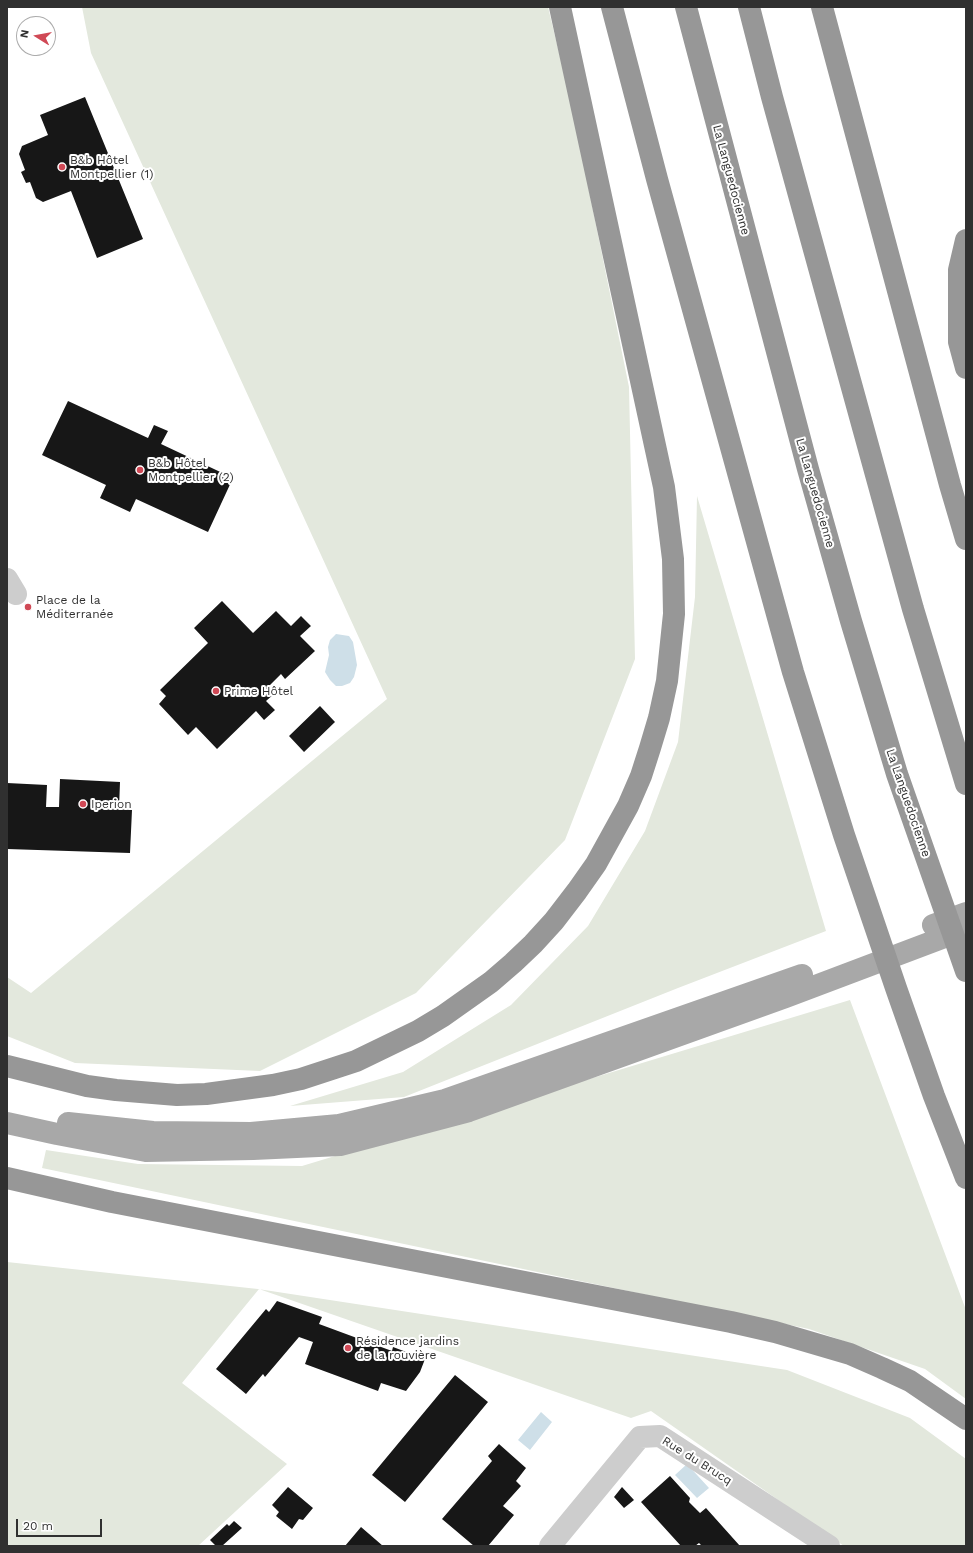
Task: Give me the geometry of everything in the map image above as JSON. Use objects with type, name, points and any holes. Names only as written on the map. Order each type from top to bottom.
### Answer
[{"type":"highway","points":[[7,1066],[87,1086],[177,1095],[213,1093],[273,1085],[301,1079],[356,1060],[418,1031],[443,1016],[486,986],[513,963],[554,921],[577,891],[596,864],[628,806],[641,776],[650,748],[659,718],[666,682],[674,614],[673,559],[664,487],[560,7]]},
{"type":"highway","points":[[612,7],[665,209],[793,672],[844,835],[896,988],[934,1096],[966,1178]]},
{"type":"highway","name":"La Languedocienne","points":[[686,7],[808,469],[851,620],[897,774],[966,971]]},
{"type":"highway","points":[[749,7],[772,97],[907,586],[966,784]]},
{"type":"highway","points":[[822,7],[950,485],[966,539]]},
{"type":"highway","points":[[966,240],[959,270],[959,342],[966,368]]},
{"type":"highway","points":[[7,1178],[112,1202],[775,1332],[850,1354],[882,1368],[910,1381],[966,1418]]},
{"type":"main road","points":[[7,1123],[146,1151],[253,1149],[340,1145],[469,1111],[783,990],[966,913]]},
{"type":"main road","points":[[7,1108],[59,1122],[154,1132],[251,1133],[339,1125],[445,1100],[966,929]]},
{"type":"street","name":"Rue du Brucq","points":[[550,1546],[640,1437],[660,1436],[829,1546]]},
{"type":"shaded area","points":[[82,7],[548,7],[571,102],[629,387],[635,659],[565,840],[416,993],[260,1071],[75,1063],[7,1036],[7,977],[31,993],[387,699],[91,53]]},
{"type":"shaded area","points":[[697,496],[826,931],[404,1097],[290,1106],[403,1072],[511,1005],[588,926],[645,831],[678,742],[695,597]]},
{"type":"shaded area","points":[[336,634],[349,636],[353,642],[357,665],[354,677],[350,683],[342,686],[336,686],[325,672],[329,655],[328,647],[330,640]]},
{"type":"shaded area","points":[[850,1000],[966,1310],[966,1399],[925,1369],[809,1329],[42,1168],[46,1150],[138,1164],[302,1166]]},
{"type":"shaded area","points":[[7,1262],[259,1289],[182,1383],[287,1464],[198,1546],[7,1546]]},
{"type":"shaded area","points":[[260,1289],[787,1370],[910,1418],[966,1459],[966,1546],[844,1546],[651,1411],[631,1418]]},
{"type":"shaded area","points":[[541,1412],[552,1422],[530,1450],[518,1440]]},
{"type":"shaded area","points":[[687,1464],[709,1488],[697,1498],[675,1475]]},
{"type":"building","points":[[85,97],[143,239],[97,258],[71,191],[43,202],[36,198],[30,182],[26,183],[21,172],[25,170],[19,154],[22,146],[48,135],[40,115]]},
{"type":"building","points":[[68,401],[148,438],[154,425],[168,431],[161,444],[233,478],[208,532],[136,499],[130,512],[100,498],[106,485],[42,455]]},
{"type":"building","points":[[222,601],[253,633],[276,611],[291,626],[301,616],[311,626],[300,636],[315,651],[285,679],[281,674],[268,687],[274,694],[266,701],[275,710],[264,720],[256,711],[217,749],[196,727],[188,735],[159,704],[166,696],[160,690],[208,643],[194,628]]},
{"type":"building","points":[[320,706],[335,722],[304,752],[289,736]]},
{"type":"building","points":[[60,779],[120,782],[119,809],[132,810],[130,853],[7,849],[7,783],[47,785],[46,807],[59,807]]},
{"type":"building","name":"Résidence jardins de la rouvière","points":[[277,1301],[322,1317],[319,1324],[392,1351],[393,1347],[425,1359],[420,1372],[406,1391],[381,1383],[378,1391],[305,1364],[313,1342],[299,1337],[265,1377],[263,1374],[246,1394],[216,1369],[266,1309],[269,1312]]},
{"type":"building","name":"Résidence jardins de la rouvière","points":[[455,1375],[488,1402],[405,1502],[372,1475]]},
{"type":"building","points":[[499,1444],[526,1468],[516,1481],[521,1486],[503,1506],[514,1515],[488,1546],[474,1546],[442,1519],[492,1461],[488,1456]]},
{"type":"building","points":[[670,1476],[690,1498],[689,1502],[700,1513],[706,1508],[740,1546],[702,1546],[699,1543],[695,1546],[681,1546],[641,1502]]},
{"type":"building","points":[[288,1487],[313,1508],[303,1520],[299,1519],[292,1529],[276,1516],[279,1512],[272,1505]]},
{"type":"building","points":[[622,1487],[634,1500],[624,1508],[614,1497]]},
{"type":"building","points":[[234,1521],[242,1528],[222,1546],[216,1546],[210,1540],[227,1524],[229,1526]]},
{"type":"building","points":[[361,1527],[383,1546],[345,1546]]},
{"type":"place","name":"B&b Hôtel Montpellier (1)","points":[[62,167]]},
{"type":"place","name":"B&b Hôtel Montpellier (2)","points":[[140,470]]},
{"type":"place","name":"Place de la Méditerranée","points":[[28,607]]},
{"type":"place","name":"Prime Hôtel","points":[[216,691]]},
{"type":"place","name":"Iperion","points":[[83,804]]},
{"type":"place","name":"Résidence jardins de la rouvière","points":[[348,1348]]}]
